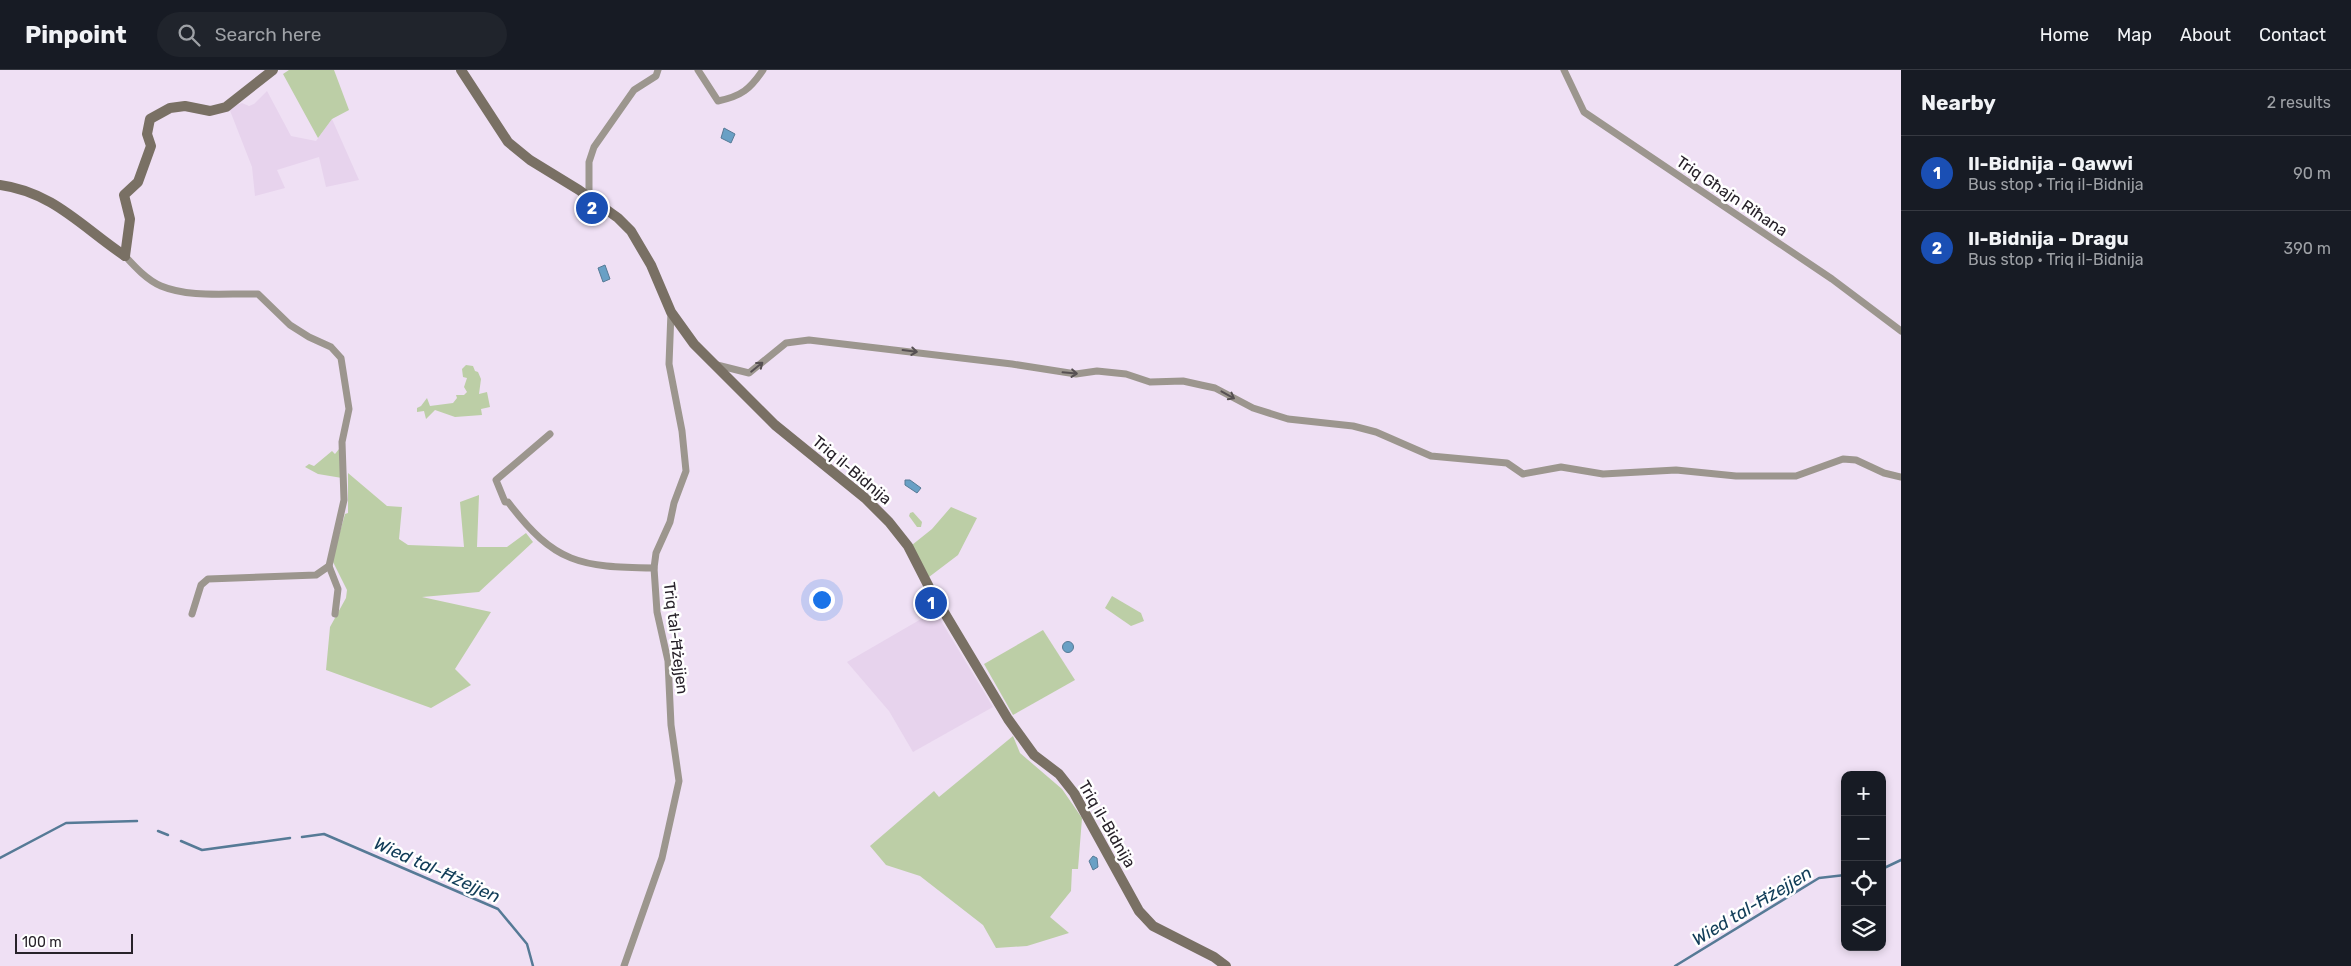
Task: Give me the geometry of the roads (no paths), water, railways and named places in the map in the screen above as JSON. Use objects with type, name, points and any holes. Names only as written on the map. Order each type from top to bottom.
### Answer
[{"type":"street","points":[[125,256],[130,219],[124,195],[138,182],[151,146],[147,134],[150,119],[170,108],[185,106],[210,111],[226,107],[273,70]]},
{"type":"street","name":"Triq il-Bidnija","points":[[461,70],[508,142],[530,160],[589,197],[618,218],[630,231],[651,265],[671,312],[694,344],[775,425],[865,498],[890,522],[908,546],[928,587],[1008,719],[1034,755],[1059,774],[1074,793],[1138,911],[1153,926],[1214,957],[1226,966]]},
{"type":"street","points":[[589,197],[589,162],[594,147],[634,90],[656,76],[658,70]]},
{"type":"street","points":[[698,70],[718,101],[732,98],[750,88],[764,70]]},
{"type":"street","name":"Triq Għajn Riħana","points":[[1564,70],[1584,112],[1832,279],[1901,332]]},
{"type":"street","points":[[0,185],[39,195],[57,204],[161,286],[206,293],[258,294],[290,325],[309,337],[332,347],[339,354],[349,409],[342,442],[344,500],[329,566],[338,589],[335,614]]},
{"type":"street","name":"Triq tal-Ħżejjen","points":[[624,966],[662,858],[679,781],[671,725],[668,662],[657,612],[654,568],[656,553],[670,522],[674,503],[686,471],[682,431],[669,364],[671,312]]},
{"type":"street","points":[[712,362],[724,368],[750,373],[786,343],[800,339],[1012,364],[1076,374],[1097,371],[1126,374],[1150,382],[1183,381],[1215,388],[1253,408],[1288,419],[1353,426],[1376,432],[1431,456],[1507,463],[1523,474],[1561,468],[1603,474],[1676,470],[1736,476],[1796,476],[1843,459],[1856,460],[1884,473],[1901,477]]},
{"type":"street","points":[[550,434],[496,480],[505,502],[508,502],[544,543],[570,558],[602,567],[654,568]]},
{"type":"street","points":[[192,614],[202,585],[208,579],[316,574],[329,566]]},
{"type":"water","points":[[724,128],[735,134],[731,143],[721,138]]},
{"type":"water","points":[[605,265],[610,279],[603,282],[598,268]]},
{"type":"water","points":[[905,480],[910,480],[921,488],[917,493],[905,485]]},
{"type":"water","points":[[1068,641],[1074,647],[1068,653],[1062,647]]},
{"type":"water","points":[[1093,856],[1097,858],[1098,867],[1093,870],[1089,861]]},
{"type":"waterway","name":"Wied tal-Ħżejjen","points":[[0,858],[66,823],[137,821]]},
{"type":"waterway","name":"Wied tal-Ħżejjen","points":[[158,831],[168,835]]},
{"type":"waterway","name":"Wied tal-Ħżejjen","points":[[302,837],[324,834],[498,909],[527,944],[533,966]]},
{"type":"waterway","name":"Wied tal-Ħżejjen","points":[[181,841],[202,850],[290,838]]},
{"type":"waterway","name":"Wied tal-Ħżejjen","points":[[1886,867],[1901,860]]},
{"type":"waterway","name":"Wied tal-Ħżejjen","points":[[1675,966],[1819,878],[1841,875]]},
{"type":"place","name":"Il-Bidnija - Dragu","points":[[592,208]]},
{"type":"place","name":"Il-Bidnija - Qawwi","points":[[931,603]]}]
